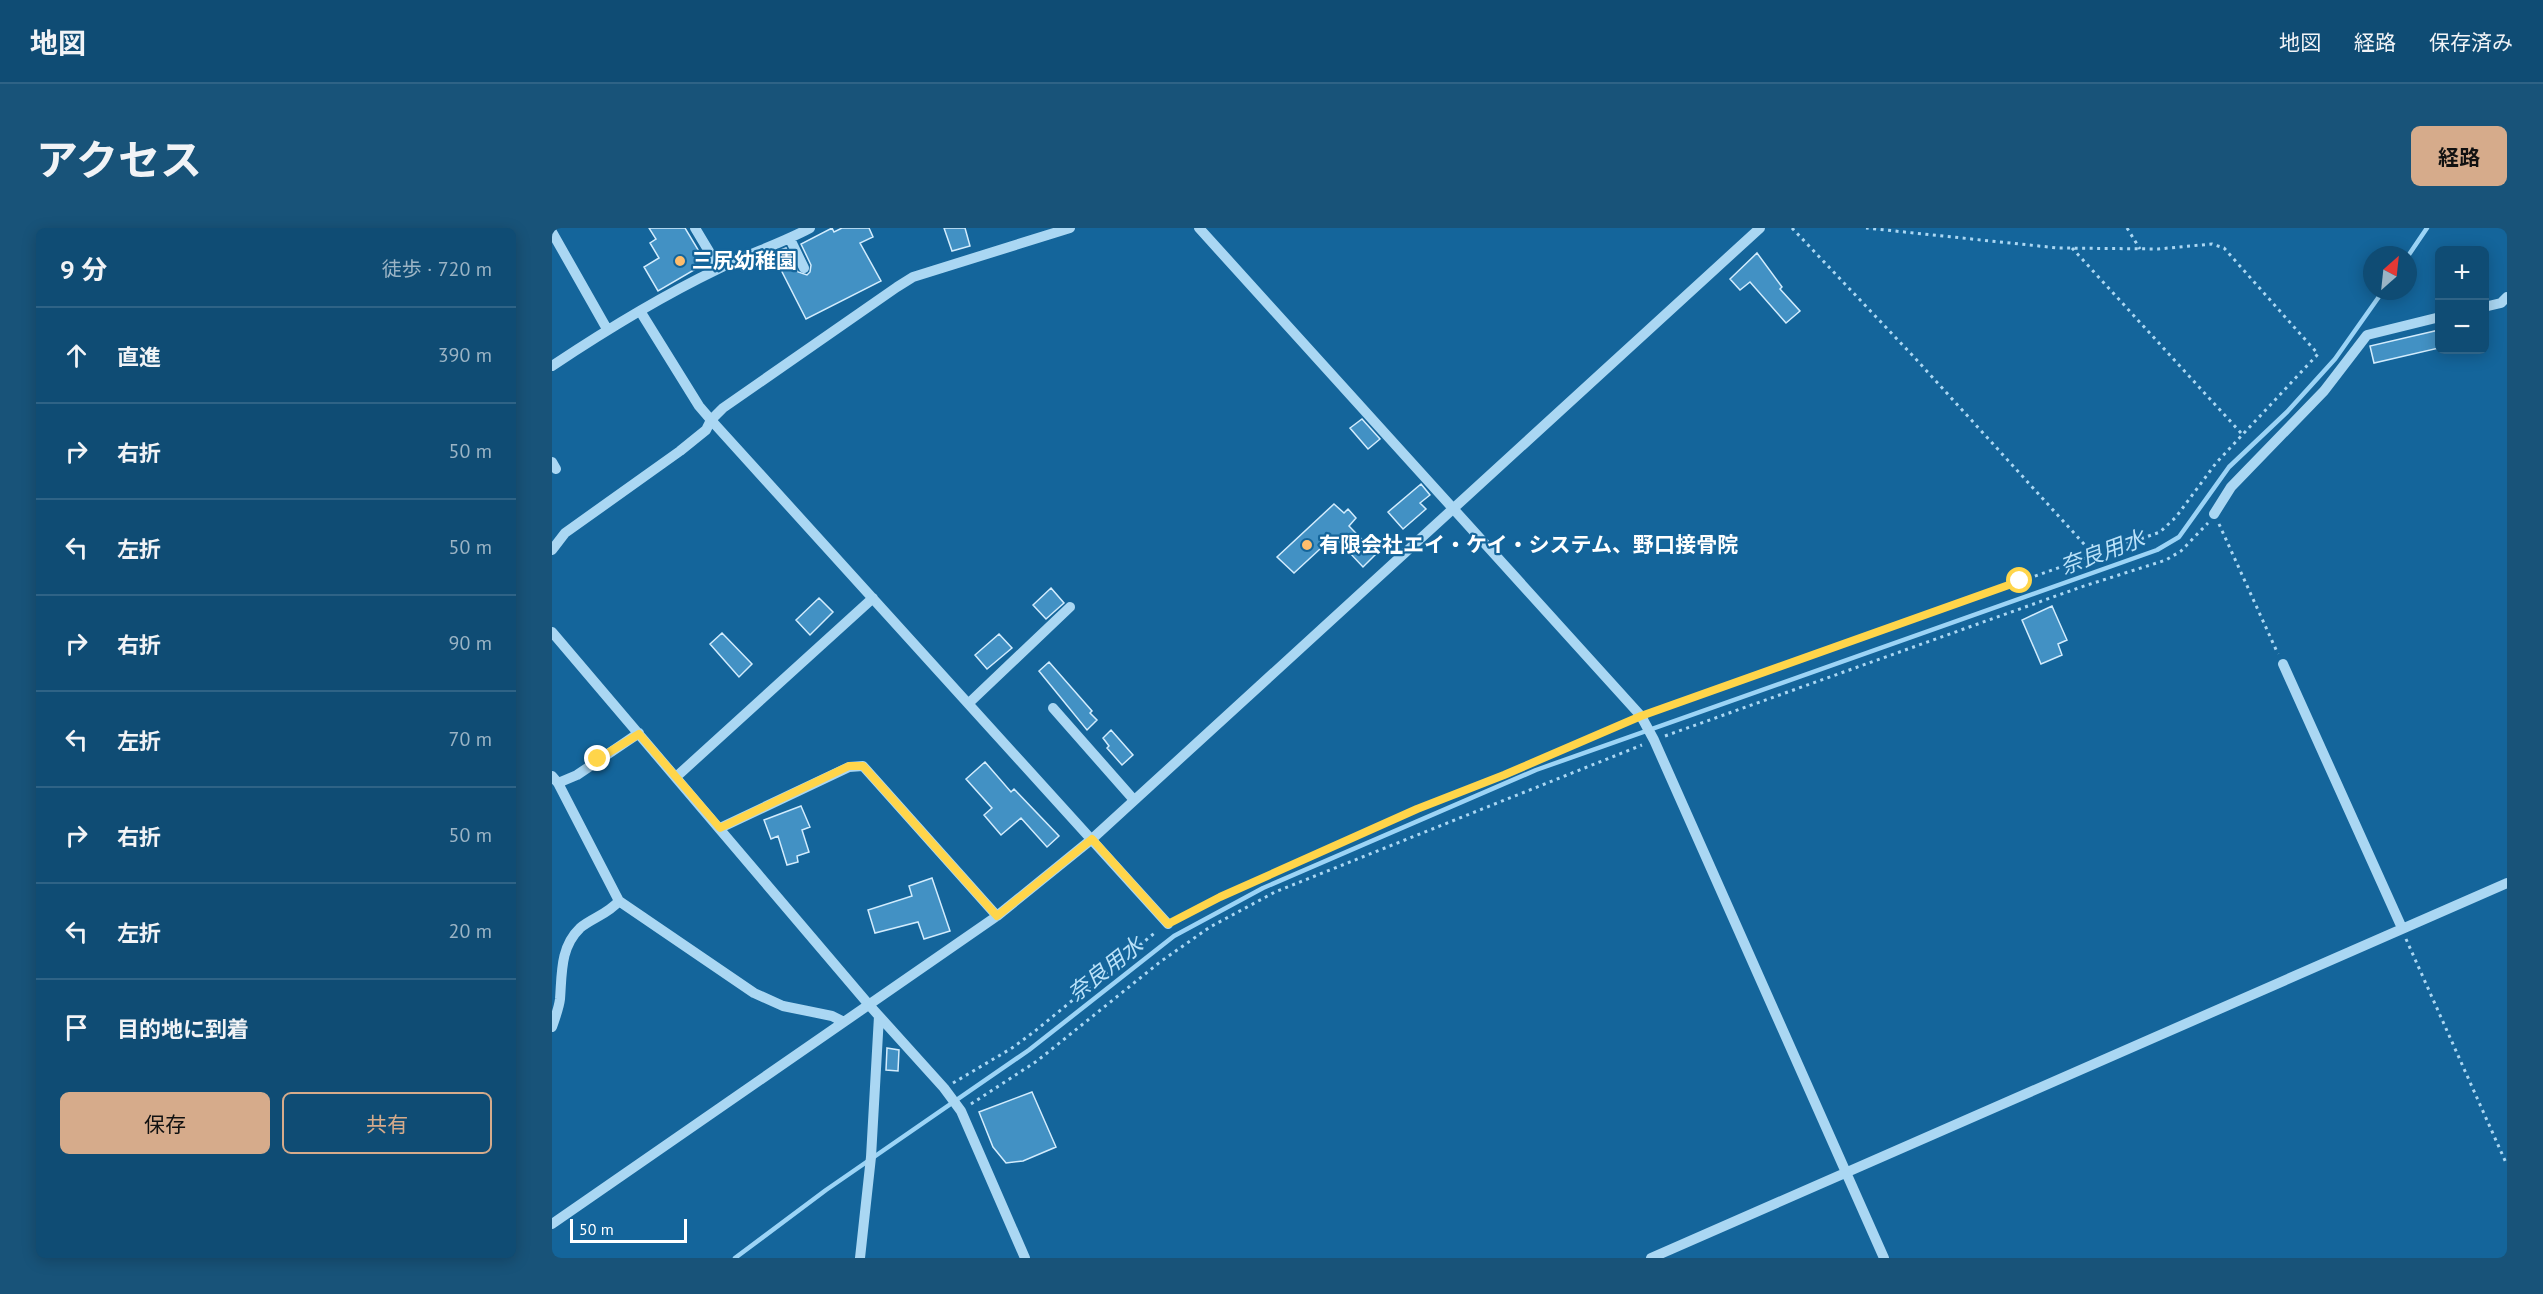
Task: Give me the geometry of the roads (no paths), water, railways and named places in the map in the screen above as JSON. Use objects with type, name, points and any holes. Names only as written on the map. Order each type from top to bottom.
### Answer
[{"type":"street","points":[[695,228],[719,268]]},
{"type":"street","points":[[552,366],[660,297],[810,228]]},
{"type":"street","points":[[552,550],[565,533],[680,452],[706,430],[711,420],[723,408],[914,277],[1070,228]]},
{"type":"street","points":[[1199,228],[1451,509],[1641,716],[1654,740],[1884,1258]]},
{"type":"street","points":[[552,1224],[997,916],[1092,839],[1760,228]]},
{"type":"street","points":[[552,232],[607,329]]},
{"type":"street","points":[[790,239],[804,268]]},
{"type":"street","points":[[2489,306],[2501,303],[2507,297]]},
{"type":"street","points":[[640,310],[699,406],[711,420],[1168,924]]},
{"type":"street","points":[[2214,514],[2230,487],[2325,391],[2367,335],[2435,318]]},
{"type":"street","points":[[676,777],[873,598]]},
{"type":"street","points":[[969,703],[1070,607]]},
{"type":"street","points":[[552,632],[870,1006],[946,1091],[960,1110],[1025,1258]]},
{"type":"street","points":[[2283,664],[2402,928]]},
{"type":"street","points":[[1053,708],[1134,800]]},
{"type":"street","points":[[639,734],[577,775],[555,780],[619,901],[754,993],[783,1006],[832,1016],[844,1022]]},
{"type":"street","points":[[720,828],[849,766],[863,766],[997,916]]},
{"type":"street","points":[[1651,1258],[2507,883]]},
{"type":"street","points":[[552,1027],[560,1002],[563,960],[568,943],[580,928],[613,908],[619,901]]},
{"type":"street","points":[[860,1258],[871,1157],[879,1016]]},
{"type":"waterway","name":"奈良用水","points":[[2415,246],[2427,228]]},
{"type":"waterway","name":"奈良用水","points":[[735,1258],[826,1190],[1029,1050],[1174,936],[1263,888],[1536,770],[2157,550],[2179,537],[2229,467],[2287,412],[2335,359],[2377,300]]},
{"type":"place","name":"三尻幼稚園","points":[[680,261]]},
{"type":"place","name":"有限会社エイ・ケイ・システム、野口接骨院","points":[[1307,545]]}]
